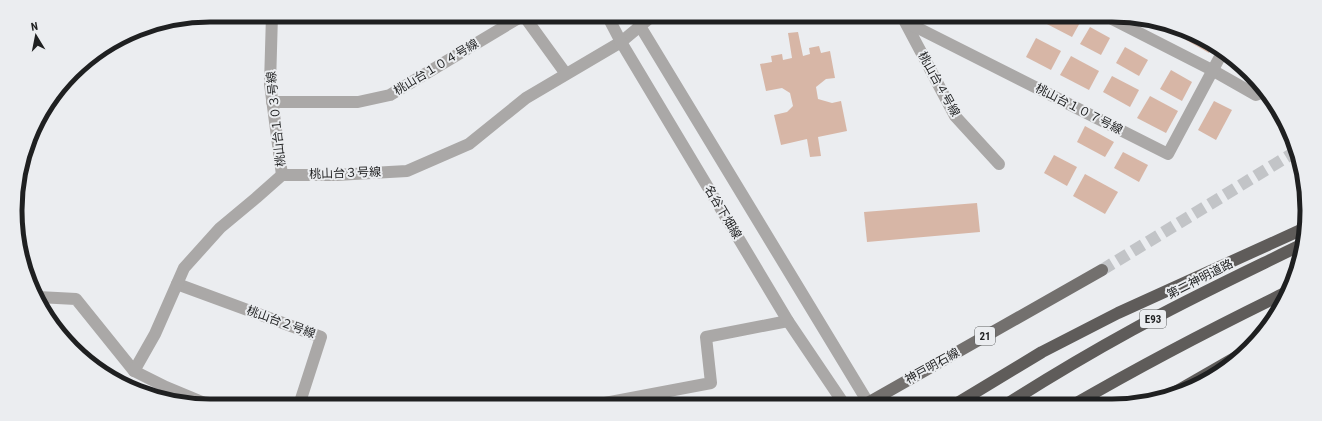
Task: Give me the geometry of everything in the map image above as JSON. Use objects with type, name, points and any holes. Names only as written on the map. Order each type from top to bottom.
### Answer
[{"type":"highway","points":[[964,399],[1042,352],[1118,313],[1299,231]]},
{"type":"highway","name":"第二神明道路","points":[[1015,399],[1058,372],[1134,329],[1222,283],[1296,247]]},
{"type":"highway","points":[[1084,399],[1165,354],[1280,295]]},
{"type":"main road","name":"神戸明石線","points":[[875,399],[1102,270]]},
{"type":"street","name":"桃山台１０３号線","points":[[272,22],[270,84],[282,175]]},
{"type":"street","name":"桃山台１０４号線","points":[[272,102],[358,102],[390,95],[513,22]]},
{"type":"street","points":[[527,22],[566,74]]},
{"type":"street","name":"名谷下畑線","points":[[611,22],[621,42],[788,321],[841,399]]},
{"type":"street","name":"桃山台３号線","points":[[282,175],[336,175],[407,171],[469,144],[526,98],[621,42],[637,22]]},
{"type":"street","points":[[639,22],[866,399]]},
{"type":"street","name":"桃山台４号線","points":[[905,22],[955,116],[999,164]]},
{"type":"street","name":"桃山台１０７号線","points":[[908,22],[1168,154],[1220,57]]},
{"type":"street","points":[[1118,22],[1212,70],[1256,95],[1259,94]]},
{"type":"street","points":[[134,371],[156,334],[184,268],[220,228],[282,175]]},
{"type":"street","name":"桃山台２号線","points":[[177,284],[321,337],[301,399]]},
{"type":"street","points":[[43,297],[76,300],[134,371],[193,398]]},
{"type":"street","points":[[626,399],[711,383],[706,337],[788,321]]},
{"type":"building","points":[[1043,22],[1080,22],[1072,37]]},
{"type":"building","points":[[1090,27],[1110,38],[1101,55],[1080,44]]},
{"type":"building","points":[[798,32],[803,56],[810,54],[809,48],[819,46],[821,53],[830,51],[835,78],[826,79],[816,87],[818,99],[832,103],[841,101],[847,131],[818,137],[821,156],[810,157],[807,139],[781,145],[774,115],[787,112],[793,106],[790,93],[782,88],[766,91],[760,64],[772,62],[771,56],[782,54],[783,60],[792,58],[788,33]]},
{"type":"building","points":[[1036,38],[1061,51],[1051,70],[1026,57]]},
{"type":"building","points":[[1187,38],[1210,50],[1209,53],[1186,40]]},
{"type":"building","points":[[1125,47],[1148,60],[1139,76],[1116,63]]},
{"type":"building","points":[[1071,56],[1099,71],[1089,90],[1060,75]]},
{"type":"building","points":[[1171,70],[1192,82],[1182,101],[1160,89]]},
{"type":"building","points":[[1112,76],[1139,90],[1130,107],[1103,92]]},
{"type":"building","points":[[1150,96],[1178,111],[1166,133],[1137,118]]},
{"type":"building","points":[[1214,101],[1232,110],[1216,140],[1198,130]]},
{"type":"building","points":[[1085,126],[1114,142],[1105,157],[1077,142]]},
{"type":"building","points":[[1123,152],[1148,165],[1139,182],[1114,168]]},
{"type":"building","points":[[1054,155],[1077,167],[1067,186],[1044,173]]},
{"type":"building","points":[[1085,174],[1118,192],[1105,214],[1073,196]]},
{"type":"building","points":[[977,203],[980,232],[867,242],[864,212]]},
{"type":"tunnel","points":[[1102,270],[1291,154]]}]
